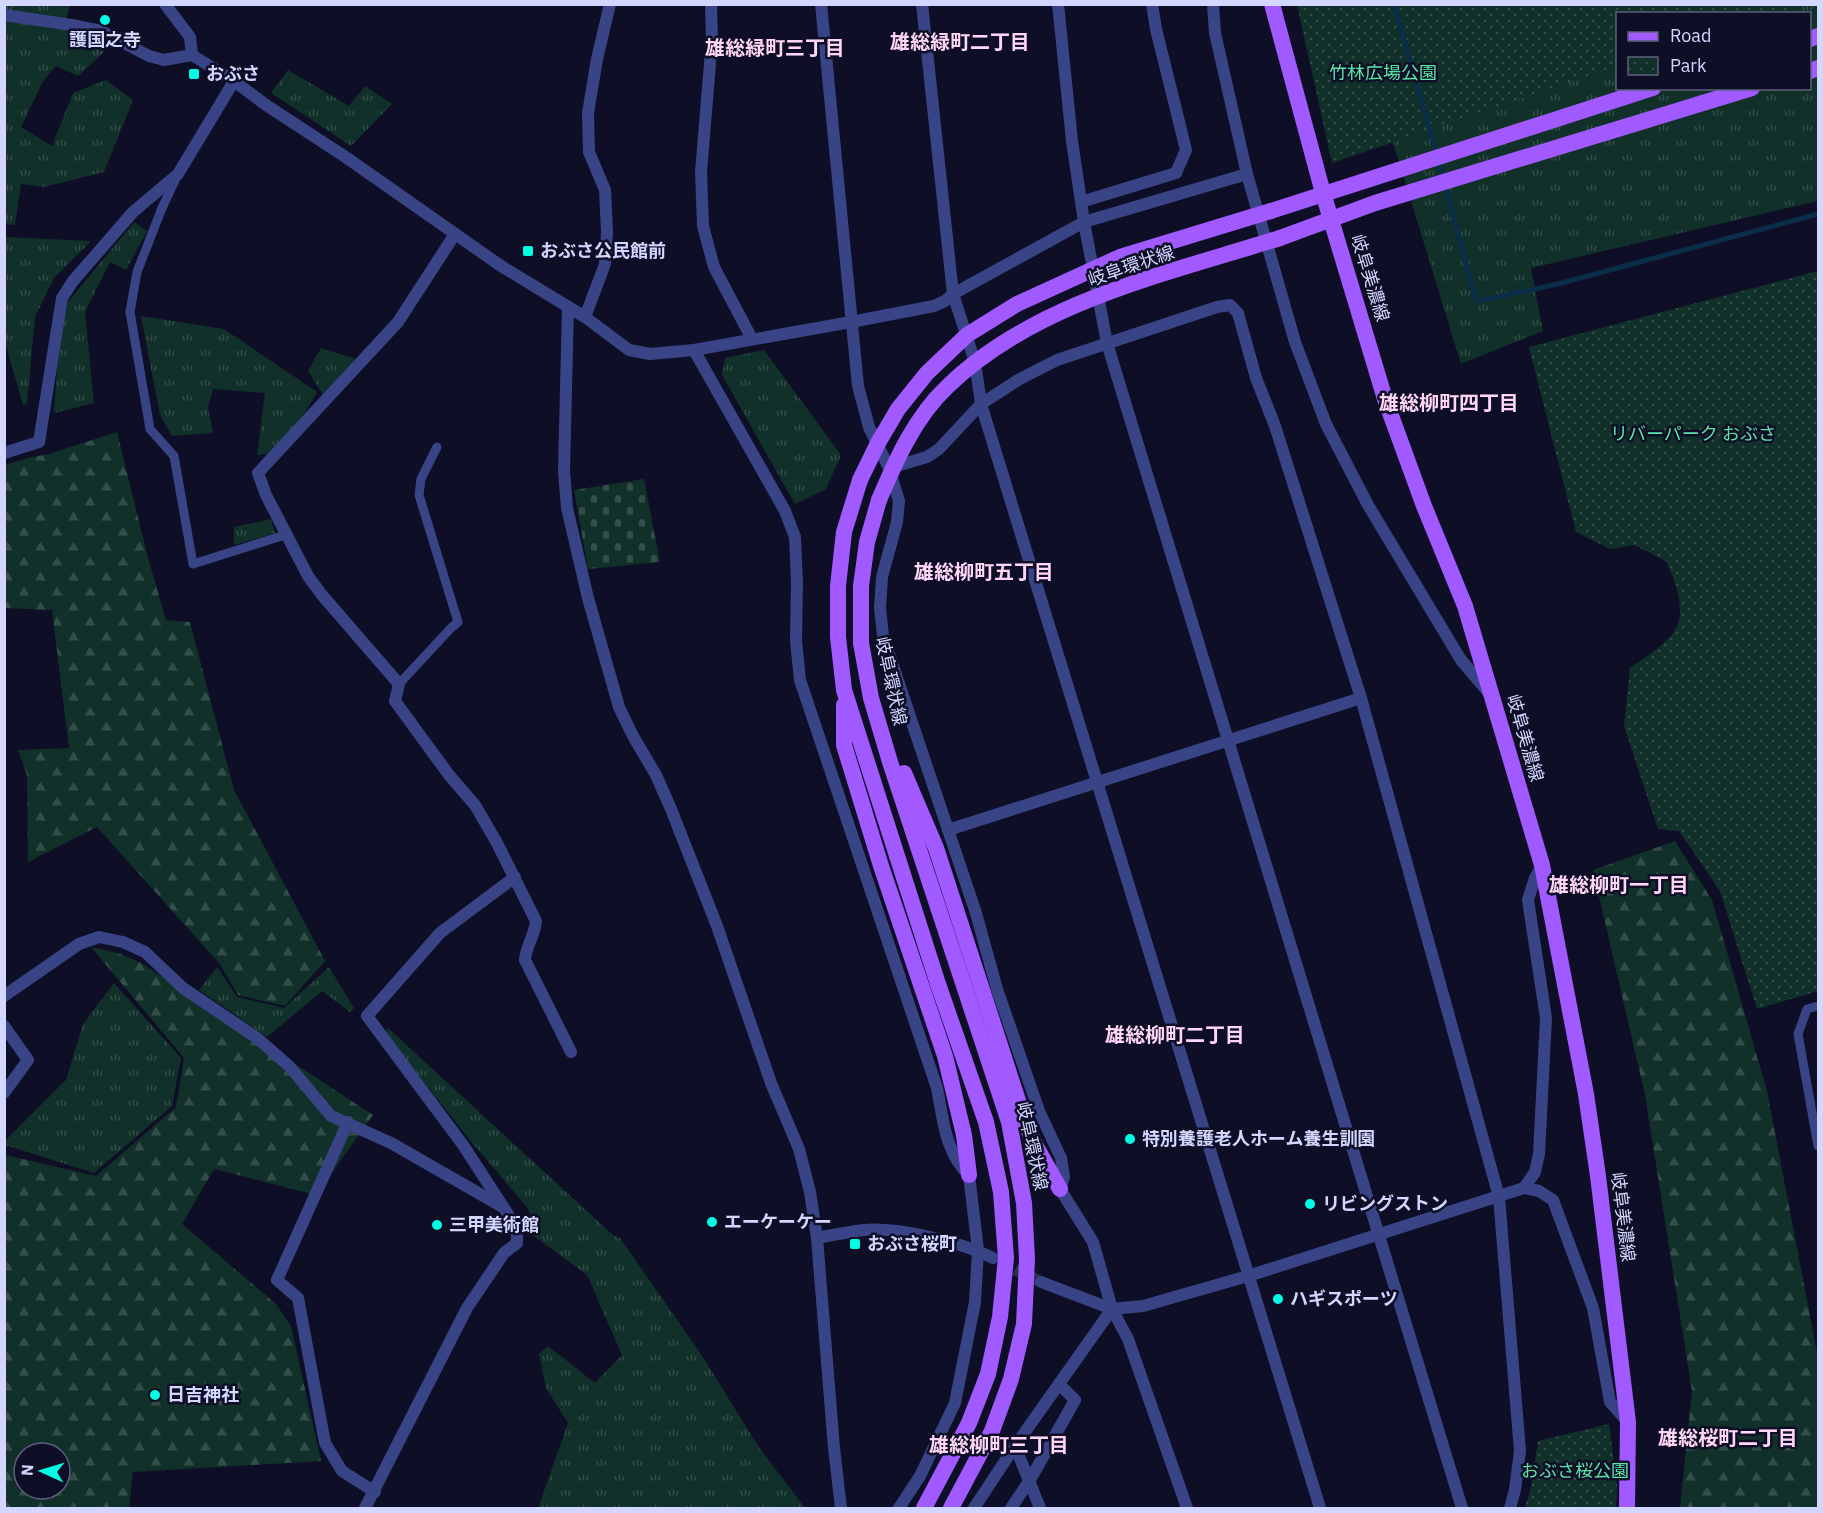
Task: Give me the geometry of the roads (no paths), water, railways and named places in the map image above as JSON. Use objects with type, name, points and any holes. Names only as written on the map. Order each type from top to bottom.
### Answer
[{"type":"main road","name":"岐阜美濃線","points":[[1272,4],[1323,193],[1385,399],[1424,506],[1465,606],[1542,865],[1586,1094],[1598,1176],[1628,1422],[1627,1509]]},
{"type":"main road","name":"岐阜環状線","points":[[924,1509],[969,1423],[988,1374],[1000,1317],[1006,1258],[1001,1192],[986,1122],[938,984],[844,690],[838,637],[838,586],[844,532],[860,480],[878,443],[898,409],[927,373],[967,334],[1017,304],[1120,257],[1647,90]]},
{"type":"main road","name":"岐阜環状線","points":[[951,1509],[992,1431],[1011,1379],[1024,1324],[1027,1259],[1024,1203],[1009,1122],[890,762],[871,698],[861,643],[861,586],[867,542],[879,500],[897,458],[920,421],[945,388],[985,354],[1032,324],[1070,307],[1280,238],[1375,203],[1745,90]]},
{"type":"main road","points":[[844,690],[844,746],[881,866],[945,1056],[964,1136],[969,1175]]},
{"type":"main road","points":[[871,698],[936,848],[1025,1122],[1060,1189]]},
{"type":"street","points":[[165,4],[190,37],[192,55]]},
{"type":"street","points":[[585,317],[605,264],[606,254],[604,190],[589,152],[588,113],[598,50],[610,4]]},
{"type":"street","points":[[711,4],[712,39],[701,172],[703,226],[714,267],[752,339]]},
{"type":"street","points":[[821,4],[858,386],[869,427],[888,468],[899,501],[897,522],[882,577],[880,608],[883,636],[976,913],[997,989],[1039,1111],[1061,1158],[1064,1177],[1060,1189],[1093,1242],[1112,1309],[1128,1339],[1187,1509]]},
{"type":"street","points":[[922,4],[953,294],[975,362],[981,404],[1320,1509]]},
{"type":"street","points":[[1058,4],[1071,141],[1107,343],[1462,1509]]},
{"type":"street","points":[[1081,202],[1176,173],[1186,150],[1152,4]]},
{"type":"street","points":[[1213,4],[1215,33],[1247,174],[1295,342],[1326,424],[1368,505],[1461,660],[1494,699]]},
{"type":"street","points":[[4,15],[101,31],[149,56],[164,60],[192,55],[234,81],[455,234],[585,317],[629,350],[650,354],[694,350],[934,306],[1084,222],[1247,174]]},
{"type":"street","points":[[4,453],[39,442],[62,298],[133,212],[178,174],[234,81]]},
{"type":"street","points":[[455,234],[398,322],[258,473],[266,495],[308,576],[399,684],[395,701],[449,775],[475,805],[515,877],[536,921],[536,933],[526,949],[525,960],[571,1052]]},
{"type":"street","points":[[888,468],[927,457],[939,449],[981,404],[1018,380],[1057,360],[1217,307],[1230,305],[1238,314],[1256,378],[1275,426],[1361,698],[1499,1197],[1520,1450],[1510,1509]]},
{"type":"street","points":[[568,307],[565,480],[567,508],[594,620],[619,707],[656,775],[671,809],[717,926],[771,1083],[799,1149],[810,1192],[817,1238],[841,1509]]},
{"type":"street","points":[[694,350],[785,511],[795,537],[796,642],[800,680],[937,1088],[949,1146],[960,1166],[969,1175],[978,1250],[975,1302],[955,1404],[920,1476],[899,1509]]},
{"type":"street","points":[[948,830],[1361,698]]},
{"type":"street","points":[[1524,1188],[1535,1172],[1539,1142],[1546,1018],[1528,900],[1534,878],[1542,865]]},
{"type":"street","points":[[365,1509],[467,1308],[504,1253],[517,1243],[517,1228],[463,1145],[367,1016],[440,933],[515,877]]},
{"type":"street","points":[[4,996],[79,944],[99,937],[123,942],[145,952],[183,988],[257,1038],[290,1067],[331,1116],[391,1143],[502,1207]]},
{"type":"street","points":[[4,1026],[28,1060],[4,1093]]},
{"type":"street","points":[[348,1122],[277,1280],[298,1298],[325,1443],[342,1471],[375,1492]]},
{"type":"street","points":[[1041,1282],[1112,1309],[1143,1306],[1248,1276],[1524,1188],[1539,1191],[1553,1200],[1593,1308],[1610,1402],[1628,1422]]},
{"type":"street","points":[[817,1238],[863,1230],[895,1231],[978,1250],[993,1258]]},
{"type":"street","points":[[975,1509],[1015,1446],[1112,1309]]},
{"type":"street","points":[[1011,1509],[1075,1400],[1059,1384]]},
{"type":"street","points":[[1015,1446],[1040,1509]]},
{"type":"lane","points":[[178,174],[137,272],[130,312],[150,429],[174,456],[193,564],[288,534]]},
{"type":"lane","points":[[399,684],[458,622],[419,495],[421,479],[437,447]]},
{"type":"lane","points":[[1818,1006],[1807,1009],[1798,1034],[1818,1146]]},
{"type":"waterway","points":[[1394,4],[1478,301],[1558,284],[1818,214]]},
{"type":"tunnel","points":[[999,1261],[1041,1282]]},
{"type":"place","name":"護国之寺","points":[[105,20]]},
{"type":"place","name":"おぶさ","points":[[194,74]]},
{"type":"place","name":"おぶさ公民館前","points":[[528,251]]},
{"type":"place","name":"特別養護老人ホーム養生訓園","points":[[1130,1139]]},
{"type":"place","name":"リビングストン","points":[[1310,1204]]},
{"type":"place","name":"エーケーケー","points":[[712,1222]]},
{"type":"place","name":"三甲美術館","points":[[437,1225]]},
{"type":"place","name":"おぶさ桜町","points":[[855,1244]]},
{"type":"place","name":"ハギスポーツ","points":[[1278,1299]]},
{"type":"place","name":"日吉神社","points":[[155,1395]]},
{"type":"district","name":"雄総緑町二丁目","points":[[960,42]]},
{"type":"district","name":"雄総緑町三丁目","points":[[775,48]]},
{"type":"district","name":"雄総柳町四丁目","points":[[1449,403]]},
{"type":"district","name":"雄総柳町五丁目","points":[[984,572]]},
{"type":"district","name":"雄総柳町一丁目","points":[[1619,885]]},
{"type":"district","name":"雄総柳町二丁目","points":[[1175,1035]]},
{"type":"district","name":"雄総桜町二丁目","points":[[1728,1438]]},
{"type":"district","name":"雄総柳町三丁目","points":[[999,1445]]},
{"type":"park label","name":"竹林広場公園","points":[[1383,73]]},
{"type":"park label","name":"リバーパーク おぶさ","points":[[1693,434]]},
{"type":"park label","name":"おぶさ桜公園","points":[[1575,1471]]}]
